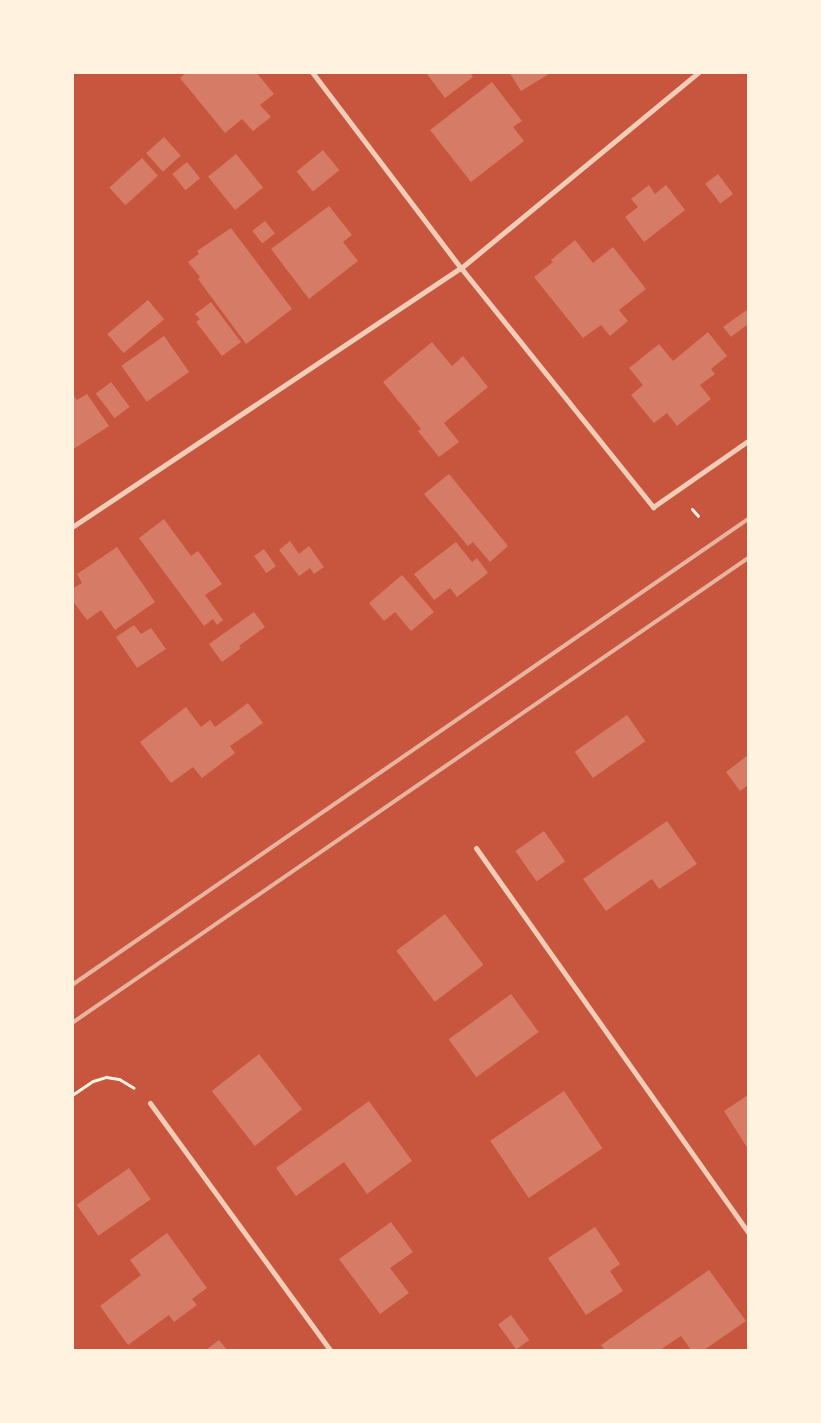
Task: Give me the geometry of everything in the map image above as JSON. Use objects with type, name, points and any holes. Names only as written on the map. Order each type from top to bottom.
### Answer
[{"type":"street","points":[[312,72],[460,268],[653,507],[748,442]]},
{"type":"street","points":[[72,527],[460,268],[699,72]]},
{"type":"street","points":[[476,848],[748,1232]]},
{"type":"street","points":[[150,1103],[330,1350]]},
{"type":"path","points":[[72,1095],[93,1081],[106,1078],[119,1080],[131,1085],[150,1103]]},
{"type":"building","points":[[187,72],[256,72],[274,94],[260,105],[271,117],[253,131],[242,119],[225,133],[180,78]]},
{"type":"building","points":[[429,72],[470,72],[473,77],[445,98],[427,74]]},
{"type":"building","points":[[509,72],[552,72],[521,91]]},
{"type":"building","points":[[492,82],[522,121],[513,127],[524,141],[471,182],[430,130]]},
{"type":"building","points":[[164,137],[181,156],[163,172],[146,153]]},
{"type":"building","points":[[323,150],[339,170],[313,192],[297,171]]},
{"type":"building","points":[[236,154],[263,187],[235,210],[208,177]]},
{"type":"building","points":[[142,158],[158,176],[125,205],[109,187]]},
{"type":"building","points":[[187,162],[200,178],[185,190],[172,174]]},
{"type":"building","points":[[718,174],[733,194],[720,204],[705,184]]},
{"type":"building","points":[[649,185],[655,194],[666,185],[685,210],[644,242],[625,217],[638,207],[631,199]]},
{"type":"building","points":[[329,206],[352,235],[343,242],[358,261],[309,299],[271,249]]},
{"type":"building","points":[[265,221],[275,234],[262,243],[252,231]]},
{"type":"building","points":[[231,228],[292,309],[246,344],[198,279],[200,277],[188,262],[199,254],[197,251]]},
{"type":"building","points":[[575,240],[593,263],[613,247],[646,289],[619,310],[628,321],[610,336],[601,325],[583,338],[534,277],[553,262],[551,260]]},
{"type":"building","points":[[148,300],[164,319],[123,353],[107,334]]},
{"type":"building","points":[[211,302],[241,342],[222,356],[196,322],[200,319],[195,314]]},
{"type":"building","points":[[748,309],[748,324],[731,337],[723,327]]},
{"type":"building","points":[[708,332],[727,356],[711,369],[715,374],[700,385],[711,399],[677,426],[667,413],[654,423],[631,395],[643,385],[629,368],[659,344],[673,361]]},
{"type":"building","points":[[164,336],[189,372],[147,402],[121,366]]},
{"type":"building","points":[[432,342],[452,366],[463,356],[488,387],[444,423],[459,442],[439,457],[418,431],[421,429],[383,382]]},
{"type":"building","points":[[111,382],[130,407],[114,418],[96,393]]},
{"type":"building","points":[[72,393],[77,400],[87,394],[109,426],[72,450]]},
{"type":"building","points":[[449,474],[508,546],[490,562],[473,542],[468,546],[424,494]]},
{"type":"building","points":[[164,519],[191,556],[198,551],[222,584],[205,595],[223,620],[217,625],[213,619],[204,626],[139,538]]},
{"type":"building","points":[[290,541],[299,554],[309,546],[324,567],[314,574],[310,568],[299,576],[279,550]]},
{"type":"building","points":[[456,542],[472,562],[477,558],[488,573],[457,597],[450,588],[434,600],[414,574]]},
{"type":"building","points":[[117,547],[155,602],[115,630],[101,610],[87,620],[72,600],[72,589],[82,583],[77,574]]},
{"type":"building","points":[[264,549],[276,566],[266,573],[254,556]]},
{"type":"building","points":[[402,575],[434,612],[411,631],[395,612],[384,621],[369,603]]},
{"type":"building","points":[[254,612],[265,627],[239,646],[241,648],[222,662],[209,644]]},
{"type":"building","points":[[134,625],[141,634],[151,628],[166,649],[137,668],[116,637]]},
{"type":"building","points":[[248,703],[263,723],[230,746],[235,753],[202,778],[193,767],[171,783],[140,742],[186,707],[201,727],[210,720],[215,727]]},
{"type":"building","points":[[627,715],[645,741],[593,778],[575,752]]},
{"type":"building","points":[[748,755],[748,785],[740,791],[726,772]]},
{"type":"building","points":[[667,821],[697,864],[659,889],[652,879],[606,911],[583,879]]},
{"type":"building","points":[[544,831],[565,861],[537,881],[515,851]]},
{"type":"building","points":[[445,914],[484,965],[435,1002],[396,951]]},
{"type":"building","points":[[511,994],[539,1032],[476,1077],[449,1039]]},
{"type":"building","points":[[259,1054],[302,1109],[255,1146],[212,1091]]},
{"type":"building","points":[[564,1091],[603,1148],[529,1198],[490,1141]]},
{"type":"building","points":[[748,1095],[748,1149],[724,1111]]},
{"type":"building","points":[[369,1101],[412,1161],[367,1194],[344,1162],[296,1196],[276,1168]]},
{"type":"building","points":[[129,1168],[151,1199],[98,1236],[77,1205]]},
{"type":"building","points":[[391,1222],[413,1252],[390,1268],[409,1293],[380,1314],[339,1259]]},
{"type":"building","points":[[595,1227],[620,1264],[610,1271],[623,1291],[586,1315],[548,1258]]},
{"type":"building","points":[[167,1233],[207,1288],[192,1299],[197,1305],[174,1322],[169,1315],[128,1345],[100,1306],[141,1275],[130,1260]]},
{"type":"building","points":[[709,1270],[746,1321],[704,1350],[691,1350],[681,1336],[660,1350],[605,1350],[601,1345]]},
{"type":"building","points":[[511,1315],[529,1340],[516,1349],[498,1324]]},
{"type":"building","points":[[219,1340],[227,1350],[206,1350]]},
{"type":"railway","points":[[72,985],[748,519]]},
{"type":"railway","points":[[72,1023],[748,558]]}]
